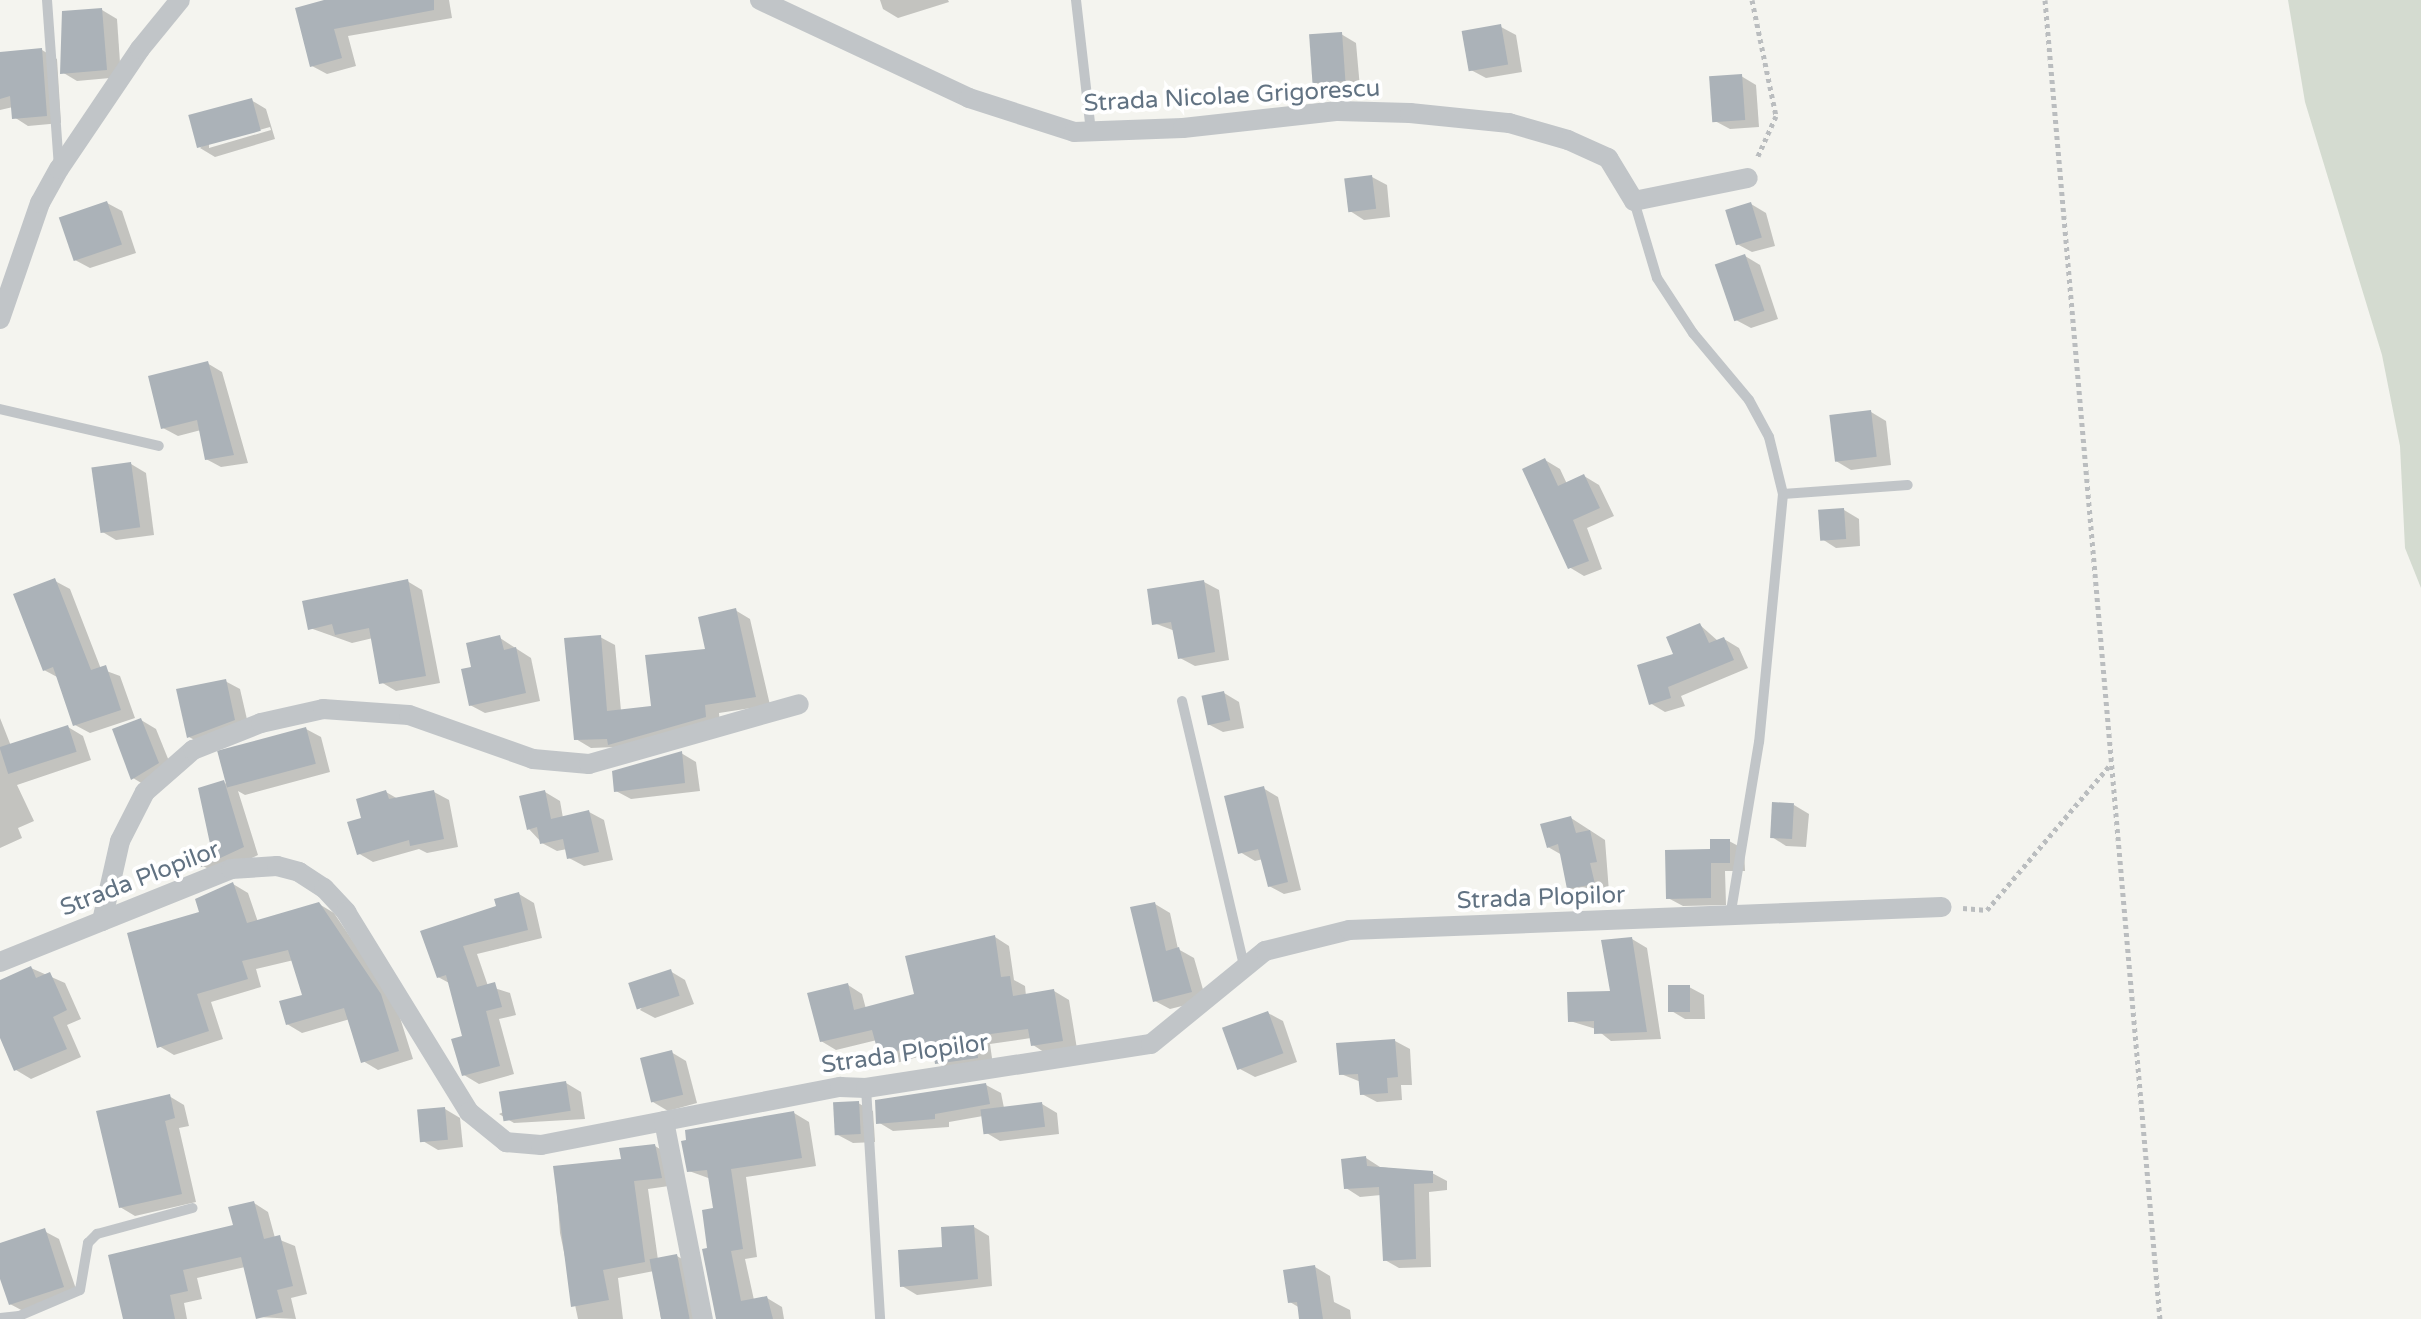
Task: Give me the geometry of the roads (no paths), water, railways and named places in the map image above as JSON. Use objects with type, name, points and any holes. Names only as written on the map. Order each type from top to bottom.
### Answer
[{"type":"street","points":[[0,319],[40,203],[59,169],[140,49],[180,0]]},
{"type":"street","name":"Strada Nicolae Grigorescu","points":[[760,0],[969,98],[1060,128],[1091,132],[1338,111],[1468,117],[1568,140],[1608,158],[1634,201]]},
{"type":"street","points":[[1634,201],[1748,178]]},
{"type":"street","points":[[102,921],[120,841],[145,792],[193,750],[261,723],[323,709],[409,715],[533,759],[589,764],[799,704]]},
{"type":"street","name":"Strada Plopilor","points":[[0,962],[231,869],[277,866],[299,872],[324,888],[346,912],[450,1085],[488,1131],[506,1142],[541,1145],[840,1087],[866,1088],[1151,1044],[1244,965],[1265,951],[1349,930],[1942,907]]},
{"type":"street","points":[[664,1121],[703,1319]]},
{"type":"lane","points":[[47,0],[59,169]]},
{"type":"lane","points":[[1076,0],[1091,132]]},
{"type":"lane","points":[[1634,201],[1657,278],[1693,333],[1749,400],[1769,437],[1783,494],[1759,742],[1730,917]]},
{"type":"lane","points":[[0,409],[159,446]]},
{"type":"lane","points":[[1783,494],[1908,485]]},
{"type":"lane","points":[[1182,701],[1244,965]]},
{"type":"lane","points":[[866,1088],[880,1319]]},
{"type":"lane","points":[[0,1318],[19,1316],[80,1290],[88,1243],[97,1234],[193,1208]]}]
